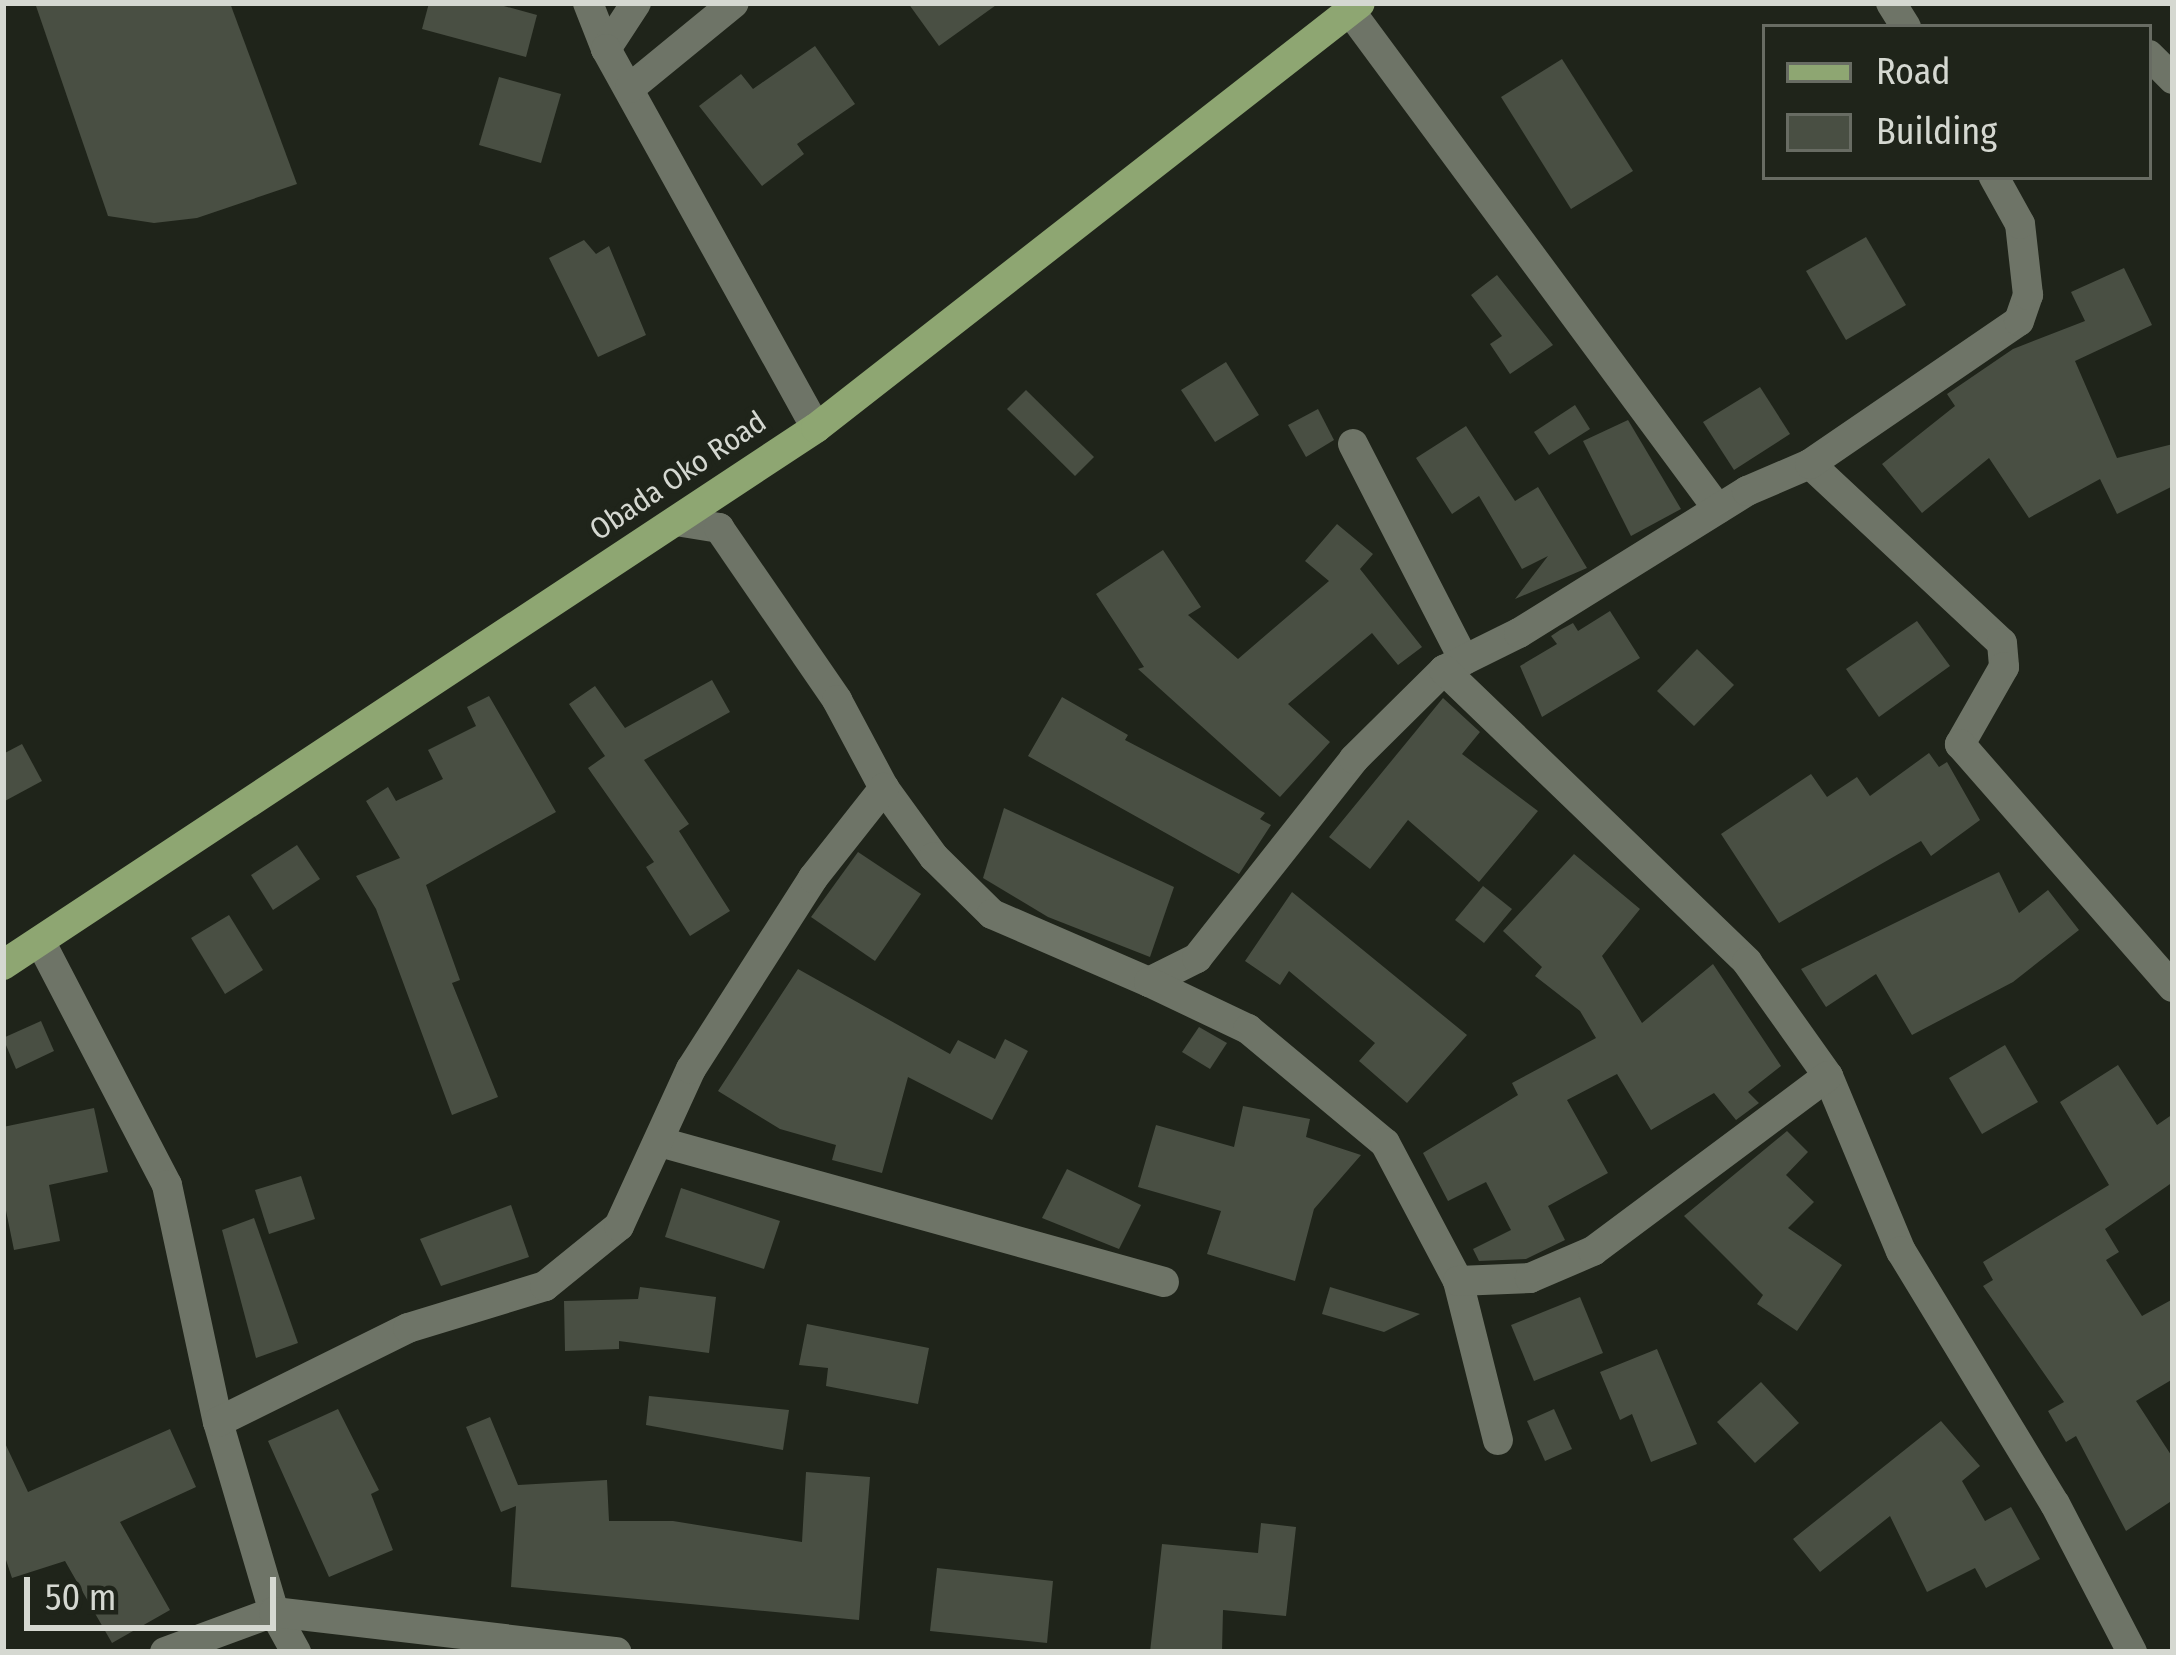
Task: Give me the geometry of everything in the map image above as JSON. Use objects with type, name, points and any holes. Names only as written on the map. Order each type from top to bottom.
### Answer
[{"type":"main road","name":"Obada Oko Road","points":[[3,965],[816,428],[1355,7]]},
{"type":"street","points":[[588,3],[606,49],[816,428]]},
{"type":"street","points":[[606,49],[636,3]]},
{"type":"street","points":[[630,88],[734,3]]},
{"type":"street","points":[[1355,7],[1718,509]]},
{"type":"street","points":[[1149,982],[1196,958],[1354,760],[1454,665],[1718,509],[1810,464],[2019,321],[2028,295],[2020,224],[1996,180]]},
{"type":"street","points":[[1353,444],[1454,665],[1748,962],[1828,1076],[1901,1251],[2055,1504],[2132,1652]]},
{"type":"street","points":[[1810,464],[2002,643],[2004,667],[1960,744],[2173,987]]},
{"type":"street","points":[[676,521],[719,528],[837,700],[884,788],[934,857],[992,914],[1248,1029],[1385,1143],[1458,1281],[1498,1440]]},
{"type":"street","points":[[218,1422],[408,1328],[571,1271],[619,1226],[691,1069],[814,878],[884,788]]},
{"type":"street","points":[[40,941],[167,1185],[218,1422],[274,1612],[296,1652]]},
{"type":"street","points":[[1458,1281],[1530,1278],[1593,1251],[1828,1076]]},
{"type":"street","points":[[660,1142],[1164,1282]]},
{"type":"street","points":[[165,1652],[274,1612],[616,1652]]},
{"type":"building","points":[[35,3],[230,3],[297,184],[197,218],[154,223],[108,216]]},
{"type":"building","points":[[429,3],[493,3],[537,15],[526,57],[422,29]]},
{"type":"building","points":[[908,3],[999,3],[939,46]]},
{"type":"building","points":[[815,46],[855,104],[797,144],[804,154],[762,186],[699,106],[741,74],[753,89]]},
{"type":"building","points":[[1562,59],[1633,171],[1571,209],[1501,97]]},
{"type":"building","points":[[499,77],[561,94],[541,163],[479,145]]},
{"type":"building","points":[[1866,237],[1906,305],[1846,340],[1806,271]]},
{"type":"building","points":[[584,240],[596,254],[609,246],[646,335],[598,357],[549,258]]},
{"type":"building","points":[[2124,268],[2152,325],[2075,361],[2117,458],[2173,444],[2173,486],[2117,514],[2100,479],[2029,518],[1989,458],[1922,513],[1882,464],[1955,406],[1947,394],[2013,349],[2085,321],[2071,292]]},
{"type":"building","points":[[1497,275],[1553,345],[1510,374],[1490,344],[1502,336],[1471,295]]},
{"type":"building","points":[[1226,362],[1259,415],[1215,442],[1181,390]]},
{"type":"building","points":[[1760,387],[1790,434],[1734,470],[1703,422]]},
{"type":"building","points":[[1026,390],[1094,457],[1075,476],[1007,409]]},
{"type":"building","points":[[1575,405],[1590,429],[1549,455],[1534,432]]},
{"type":"building","points":[[1318,409],[1334,440],[1306,457],[1288,425]]},
{"type":"building","points":[[1628,420],[1681,509],[1631,536],[1583,441]]},
{"type":"building","points":[[1466,426],[1515,501],[1538,487],[1587,568],[1515,599],[1548,556],[1522,569],[1479,496],[1452,514],[1416,458]]},
{"type":"building","points":[[1337,524],[1373,554],[1360,569],[1422,647],[1398,665],[1372,633],[1288,704],[1330,742],[1280,797],[1138,669],[1144,667],[1096,594],[1163,550],[1201,607],[1188,615],[1238,659],[1329,581],[1305,561]]},
{"type":"building","points":[[1610,611],[1640,658],[1542,717],[1520,666],[1557,644],[1551,636],[1560,630],[1573,623],[1578,631]]},
{"type":"building","points":[[1917,621],[1950,666],[1879,717],[1846,669]]},
{"type":"building","points":[[1697,649],[1734,685],[1694,726],[1657,691]]},
{"type":"building","points":[[712,680],[730,712],[644,760],[689,824],[679,831],[730,911],[690,936],[646,867],[654,862],[588,768],[605,756],[569,704],[595,686],[625,728]]},
{"type":"building","points":[[489,696],[556,812],[426,885],[460,980],[452,983],[498,1097],[452,1115],[376,909],[356,876],[400,858],[366,801],[388,787],[396,801],[443,779],[428,750],[476,726],[467,707]]},
{"type":"building","points":[[1062,697],[1128,735],[1125,740],[1265,813],[1260,819],[1271,825],[1239,874],[1028,756]]},
{"type":"building","points":[[1443,698],[1480,732],[1462,754],[1538,811],[1479,882],[1408,820],[1370,869],[1329,837]]},
{"type":"building","points":[[22,744],[42,781],[3,802],[3,754]]},
{"type":"building","points":[[1929,753],[1939,767],[1947,762],[1980,820],[1931,856],[1921,841],[1779,923],[1721,834],[1811,774],[1827,797],[1857,777],[1870,796]]},
{"type":"building","points":[[1004,808],[1174,887],[1150,957],[1048,917],[983,878]]},
{"type":"building","points":[[297,845],[320,879],[273,910],[251,875]]},
{"type":"building","points":[[858,852],[921,894],[875,961],[811,917]]},
{"type":"building","points":[[1574,854],[1640,909],[1602,956],[1642,1023],[1713,964],[1781,1066],[1748,1092],[1759,1103],[1736,1120],[1714,1093],[1651,1130],[1617,1074],[1567,1100],[1608,1173],[1548,1206],[1565,1240],[1526,1259],[1479,1261],[1473,1249],[1511,1230],[1486,1182],[1448,1201],[1423,1153],[1518,1095],[1512,1083],[1596,1038],[1580,1011],[1535,976],[1542,967],[1503,931]]},
{"type":"building","points":[[1999,872],[2019,913],[2048,890],[2079,930],[2013,982],[1912,1035],[1876,974],[1826,1007],[1801,969]]},
{"type":"building","points":[[1483,886],[1512,909],[1484,943],[1455,920]]},
{"type":"building","points":[[1292,892],[1467,1035],[1407,1103],[1359,1061],[1375,1043],[1289,971],[1280,985],[1245,961]]},
{"type":"building","points":[[229,915],[263,970],[225,994],[191,938]]},
{"type":"building","points":[[798,969],[950,1054],[958,1040],[995,1059],[1005,1039],[1028,1051],[992,1120],[908,1077],[882,1173],[832,1160],[836,1145],[780,1129],[718,1091]]},
{"type":"building","points":[[41,1021],[54,1051],[16,1069],[3,1038]]},
{"type":"building","points":[[1199,1027],[1227,1043],[1210,1069],[1182,1052]]},
{"type":"building","points":[[2005,1045],[2038,1102],[1982,1134],[1949,1078]]},
{"type":"building","points":[[2118,1065],[2157,1125],[2173,1114],[2173,1182],[2105,1229],[2119,1252],[2106,1260],[2142,1316],[2173,1299],[2173,1379],[2136,1401],[2173,1458],[2173,1500],[2126,1531],[2076,1436],[2066,1442],[2048,1411],[2064,1402],[1983,1286],[1993,1280],[1983,1262],[2109,1185],[2060,1102]]},
{"type":"building","points":[[1243,1106],[1310,1119],[1306,1137],[1361,1155],[1314,1209],[1295,1281],[1207,1254],[1221,1211],[1138,1187],[1156,1125],[1234,1147]]},
{"type":"building","points":[[94,1108],[108,1172],[49,1185],[60,1241],[14,1250],[3,1196],[3,1127]]},
{"type":"building","points":[[1787,1131],[1808,1152],[1786,1175],[1814,1202],[1788,1228],[1842,1265],[1797,1331],[1757,1304],[1763,1295],[1684,1216]]},
{"type":"building","points":[[1067,1169],[1141,1205],[1119,1249],[1042,1218]]},
{"type":"building","points":[[301,1176],[315,1219],[269,1234],[255,1190]]},
{"type":"building","points":[[681,1188],[780,1221],[764,1269],[665,1237]]},
{"type":"building","points":[[511,1205],[529,1257],[441,1286],[420,1239]]},
{"type":"building","points":[[254,1218],[298,1343],[256,1358],[222,1230]]},
{"type":"building","points":[[640,1287],[716,1297],[709,1353],[619,1341],[619,1349],[565,1351],[564,1301],[638,1299]]},
{"type":"building","points":[[1330,1287],[1420,1314],[1384,1332],[1322,1314]]},
{"type":"building","points":[[1580,1297],[1603,1353],[1534,1381],[1511,1325]]},
{"type":"building","points":[[807,1324],[929,1348],[918,1404],[826,1386],[828,1368],[799,1365]]},
{"type":"building","points":[[1657,1349],[1697,1444],[1651,1462],[1632,1414],[1620,1420],[1600,1372]]},
{"type":"building","points":[[1761,1382],[1799,1423],[1755,1463],[1717,1422]]},
{"type":"building","points":[[649,1396],[789,1410],[783,1450],[646,1425]]},
{"type":"building","points":[[338,1409],[379,1490],[371,1494],[393,1550],[329,1577],[268,1441]]},
{"type":"building","points":[[1554,1409],[1572,1449],[1545,1461],[1527,1421]]},
{"type":"building","points":[[490,1417],[518,1485],[607,1480],[609,1521],[673,1521],[802,1542],[806,1472],[870,1477],[859,1620],[511,1587],[516,1506],[501,1512],[466,1427]]},
{"type":"building","points":[[1941,1421],[1980,1466],[1962,1481],[1985,1521],[2011,1507],[2040,1559],[1986,1588],[1975,1568],[1927,1592],[1890,1516],[1820,1572],[1793,1539]]},
{"type":"building","points":[[170,1429],[196,1487],[120,1522],[170,1610],[112,1643],[65,1561],[12,1578],[3,1551],[3,1439],[28,1492]]},
{"type":"building","points":[[1261,1523],[1296,1527],[1286,1616],[1223,1610],[1222,1652],[1150,1652],[1162,1544],[1258,1553]]},
{"type":"building","points":[[937,1568],[1053,1581],[1047,1643],[930,1631]]}]
